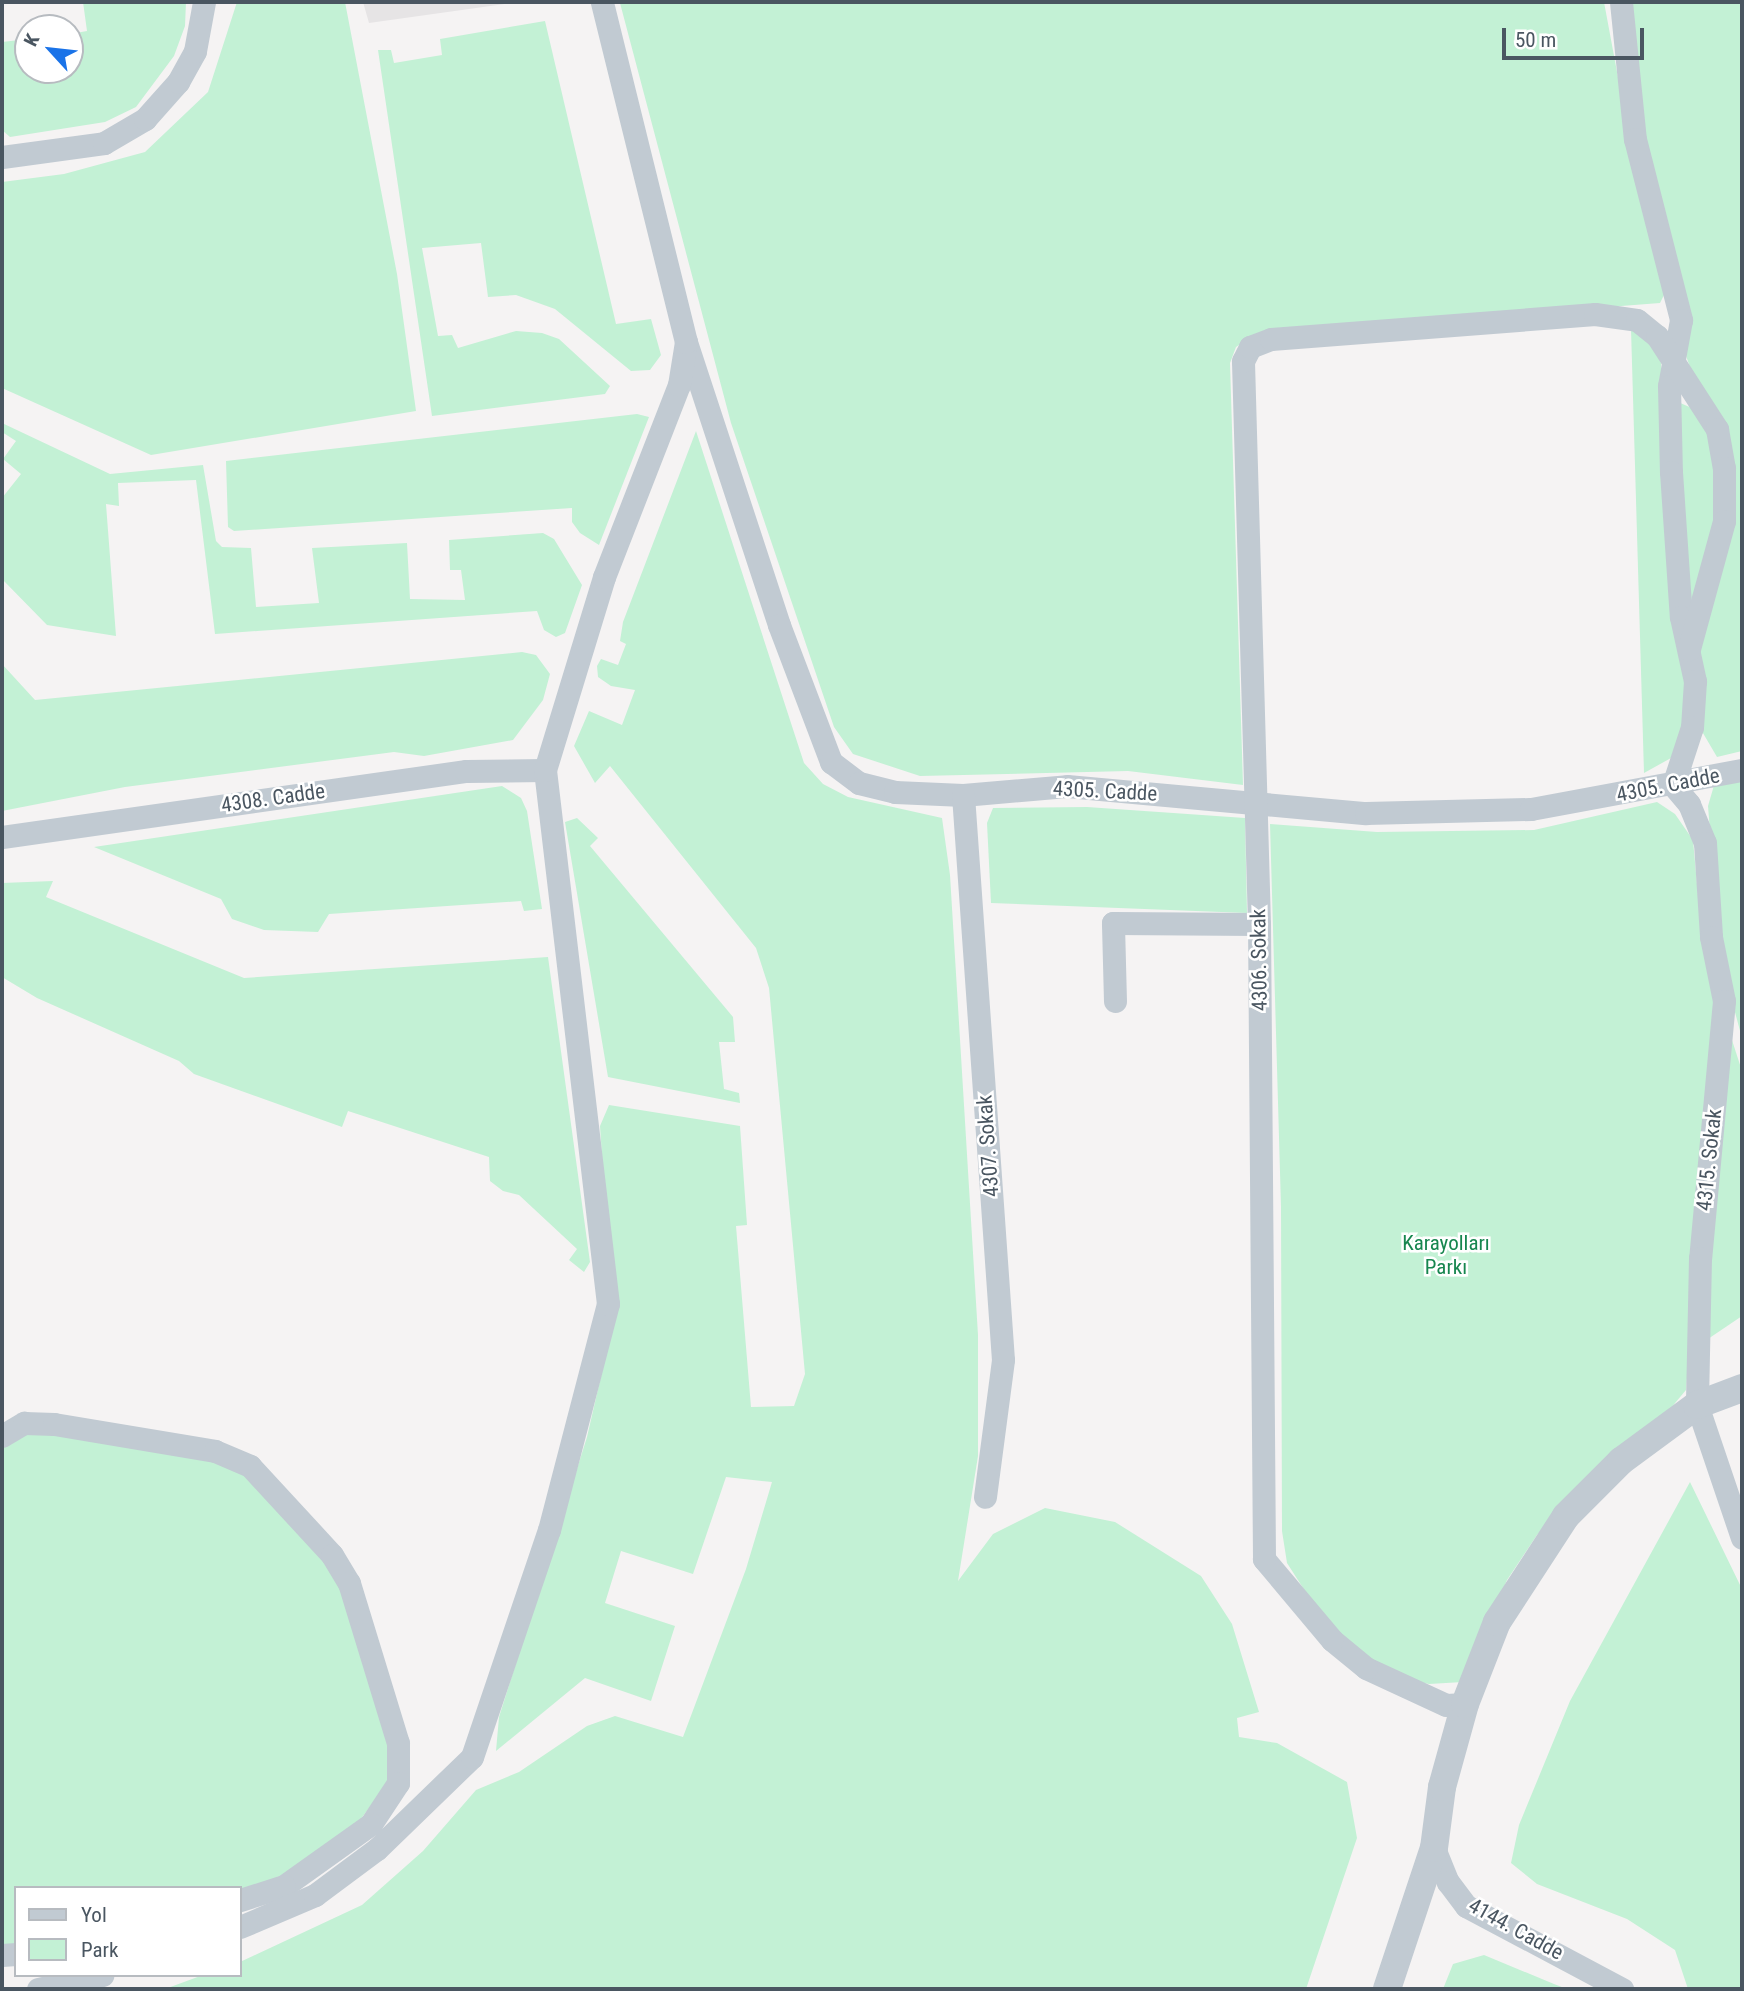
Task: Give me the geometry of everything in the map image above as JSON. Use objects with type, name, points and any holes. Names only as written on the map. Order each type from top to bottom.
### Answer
[{"type":"street","points":[[2,157],[104,143],[145,119],[178,82],[195,51],[204,2]]},
{"type":"street","name":"4305. Cadde","points":[[602,2],[686,342],[779,625],[831,761],[859,783],[895,792],[963,795],[1067,786],[1366,813],[1531,809],[1673,785],[1742,770]]},
{"type":"street","points":[[1620,2],[1635,139],[1677,292],[1681,320],[1669,386],[1671,472],[1681,617],[1695,681],[1692,727],[1673,785]]},
{"type":"street","name":"4306. Sokak","points":[[1465,1704],[1446,1705],[1366,1668],[1332,1640],[1264,1559],[1259,924],[1243,361],[1251,346],[1271,339],[1595,314],[1637,320],[1657,336],[1674,360]]},
{"type":"street","points":[[242,1926],[315,1895],[377,1849],[472,1757],[549,1530],[608,1304],[545,769],[604,577],[679,385],[686,342]]},
{"type":"street","points":[[1674,360],[1690,394],[1717,429],[1724,468],[1724,521],[1689,649]]},
{"type":"street","name":"4308. Cadde","points":[[2,837],[466,771],[545,769]]},
{"type":"street","name":"4315. Sokak","points":[[1673,785],[1689,804],[1705,843],[1711,937],[1724,1000],[1700,1258],[1697,1405],[1742,1538]]},
{"type":"street","name":"4307. Sokak","points":[[963,795],[1003,1360],[985,1497]]},
{"type":"street","points":[[1115,1000],[1113,923],[1259,924]]},
{"type":"street","points":[[1387,1989],[1434,1848],[1442,1787],[1465,1704],[1497,1622],[1566,1516],[1621,1461],[1697,1405],[1742,1388]]},
{"type":"street","points":[[2,1436],[24,1423],[54,1424],[215,1451],[250,1466],[331,1555],[349,1583],[398,1743],[398,1783],[370,1824],[284,1886],[242,1899]]},
{"type":"street","name":"4144. Cadde","points":[[1434,1848],[1448,1882],[1466,1906],[1622,1989]]},
{"type":"street","points":[[38,1989],[93,1977]]},
{"type":"shaded area","points":[[363,2],[518,2],[369,23]]},
{"type":"green space","points":[[83,2],[186,2],[185,26],[174,56],[136,107],[105,122],[10,137],[2,130],[2,42],[14,41],[14,84],[84,84],[84,32],[87,31]]},
{"type":"green space","points":[[237,2],[345,2],[397,274],[416,411],[151,455],[2,388],[2,182],[64,174],[145,152],[208,92]]},
{"type":"green space","points":[[1604,2],[1636,174],[1668,287],[1660,303],[1256,334],[1236,347],[1230,363],[1243,785],[1128,771],[920,776],[853,754],[834,727],[731,423],[620,3]]},
{"type":"green space","points":[[1626,2],[1742,2],[1742,751],[1717,757],[1700,728],[1700,627],[1733,488],[1685,353],[1650,176]]},
{"type":"green space","points":[[545,21],[616,324],[651,319],[661,355],[650,370],[631,371],[555,309],[516,295],[488,297],[481,243],[422,248],[438,336],[452,335],[458,348],[516,331],[542,333],[559,339],[610,386],[605,394],[432,416],[378,50],[391,50],[394,63],[442,55],[440,39]]},
{"type":"green space","points":[[1631,329],[1656,349],[1661,363],[1686,666],[1684,731],[1671,758],[1644,773]]},
{"type":"green space","points":[[1678,402],[1701,412],[1718,445],[1722,505],[1689,615]]},
{"type":"green space","points":[[637,414],[649,417],[599,545],[580,533],[572,522],[572,508],[234,531],[228,527],[226,461]]},
{"type":"green space","points":[[2,423],[110,474],[203,465],[216,541],[222,547],[251,548],[256,607],[319,603],[312,548],[407,543],[410,599],[465,600],[461,570],[450,570],[449,540],[543,533],[554,539],[582,585],[565,633],[556,637],[544,630],[537,611],[215,634],[196,480],[118,483],[119,506],[106,504],[116,636],[47,625],[2,579],[2,498],[21,474],[3,459],[16,441],[2,432]]},
{"type":"green space","points":[[696,431],[804,763],[823,784],[848,797],[942,818],[950,875],[978,1335],[978,1456],[958,1581],[993,1534],[1045,1508],[1115,1522],[1201,1576],[1232,1624],[1259,1712],[1237,1718],[1239,1737],[1277,1743],[1347,1782],[1357,1838],[1306,1989],[165,1989],[198,1977],[242,1977],[242,1961],[362,1905],[423,1851],[476,1790],[519,1772],[587,1726],[615,1716],[683,1737],[746,1569],[772,1482],[726,1477],[693,1574],[621,1551],[605,1603],[675,1626],[651,1701],[585,1678],[496,1751],[499,1717],[587,1437],[613,1324],[600,1126],[609,1105],[740,1126],[747,1225],[736,1226],[751,1407],[794,1406],[805,1374],[769,988],[756,948],[610,766],[595,783],[574,746],[589,711],[622,725],[635,690],[611,686],[598,677],[597,666],[601,659],[618,665],[626,644],[620,641],[623,622]]},
{"type":"green space","points":[[522,652],[536,655],[550,674],[543,700],[513,740],[424,756],[394,752],[125,787],[2,811],[2,664],[35,700]]},
{"type":"green space","points":[[1742,780],[1742,1038],[1720,957],[1708,806],[1715,782]]},
{"type":"green space","points":[[502,786],[521,798],[527,811],[542,909],[524,911],[521,901],[329,914],[318,932],[264,930],[232,919],[221,899],[94,847]]},
{"type":"green space","name":"Karayolları Parkı","points":[[1657,802],[1675,814],[1693,840],[1700,917],[1717,1012],[1686,1390],[1660,1421],[1579,1486],[1537,1535],[1507,1580],[1463,1682],[1429,1684],[1401,1678],[1355,1653],[1312,1602],[1287,1563],[1282,1531],[1281,1207],[1270,824],[1377,832],[1534,830]]},
{"type":"green space","points":[[1087,807],[1245,818],[1247,913],[991,903],[987,823],[993,808]]},
{"type":"green space","points":[[577,818],[598,838],[590,846],[733,1017],[735,1042],[719,1042],[724,1089],[739,1093],[740,1103],[608,1077],[565,822]]},
{"type":"green space","points":[[53,881],[46,897],[244,978],[548,957],[590,1262],[584,1272],[569,1260],[577,1249],[519,1195],[503,1191],[490,1181],[489,1157],[348,1111],[342,1127],[194,1074],[179,1061],[37,998],[2,977],[2,883]]},
{"type":"green space","points":[[1730,1034],[1742,1071],[1742,1316],[1705,1341],[1707,1233]]},
{"type":"green space","points":[[28,1429],[196,1454],[256,1480],[344,1587],[395,1773],[340,1847],[242,1894],[242,1886],[14,1886],[14,1947],[2,1948],[2,1445]]},
{"type":"green space","points":[[1690,1482],[1742,1589],[1742,1989],[1688,1989],[1675,1950],[1627,1919],[1537,1884],[1511,1863],[1519,1825],[1570,1701]]},
{"type":"green space","points":[[1484,1955],[1567,1989],[1443,1989],[1453,1964]]}]
